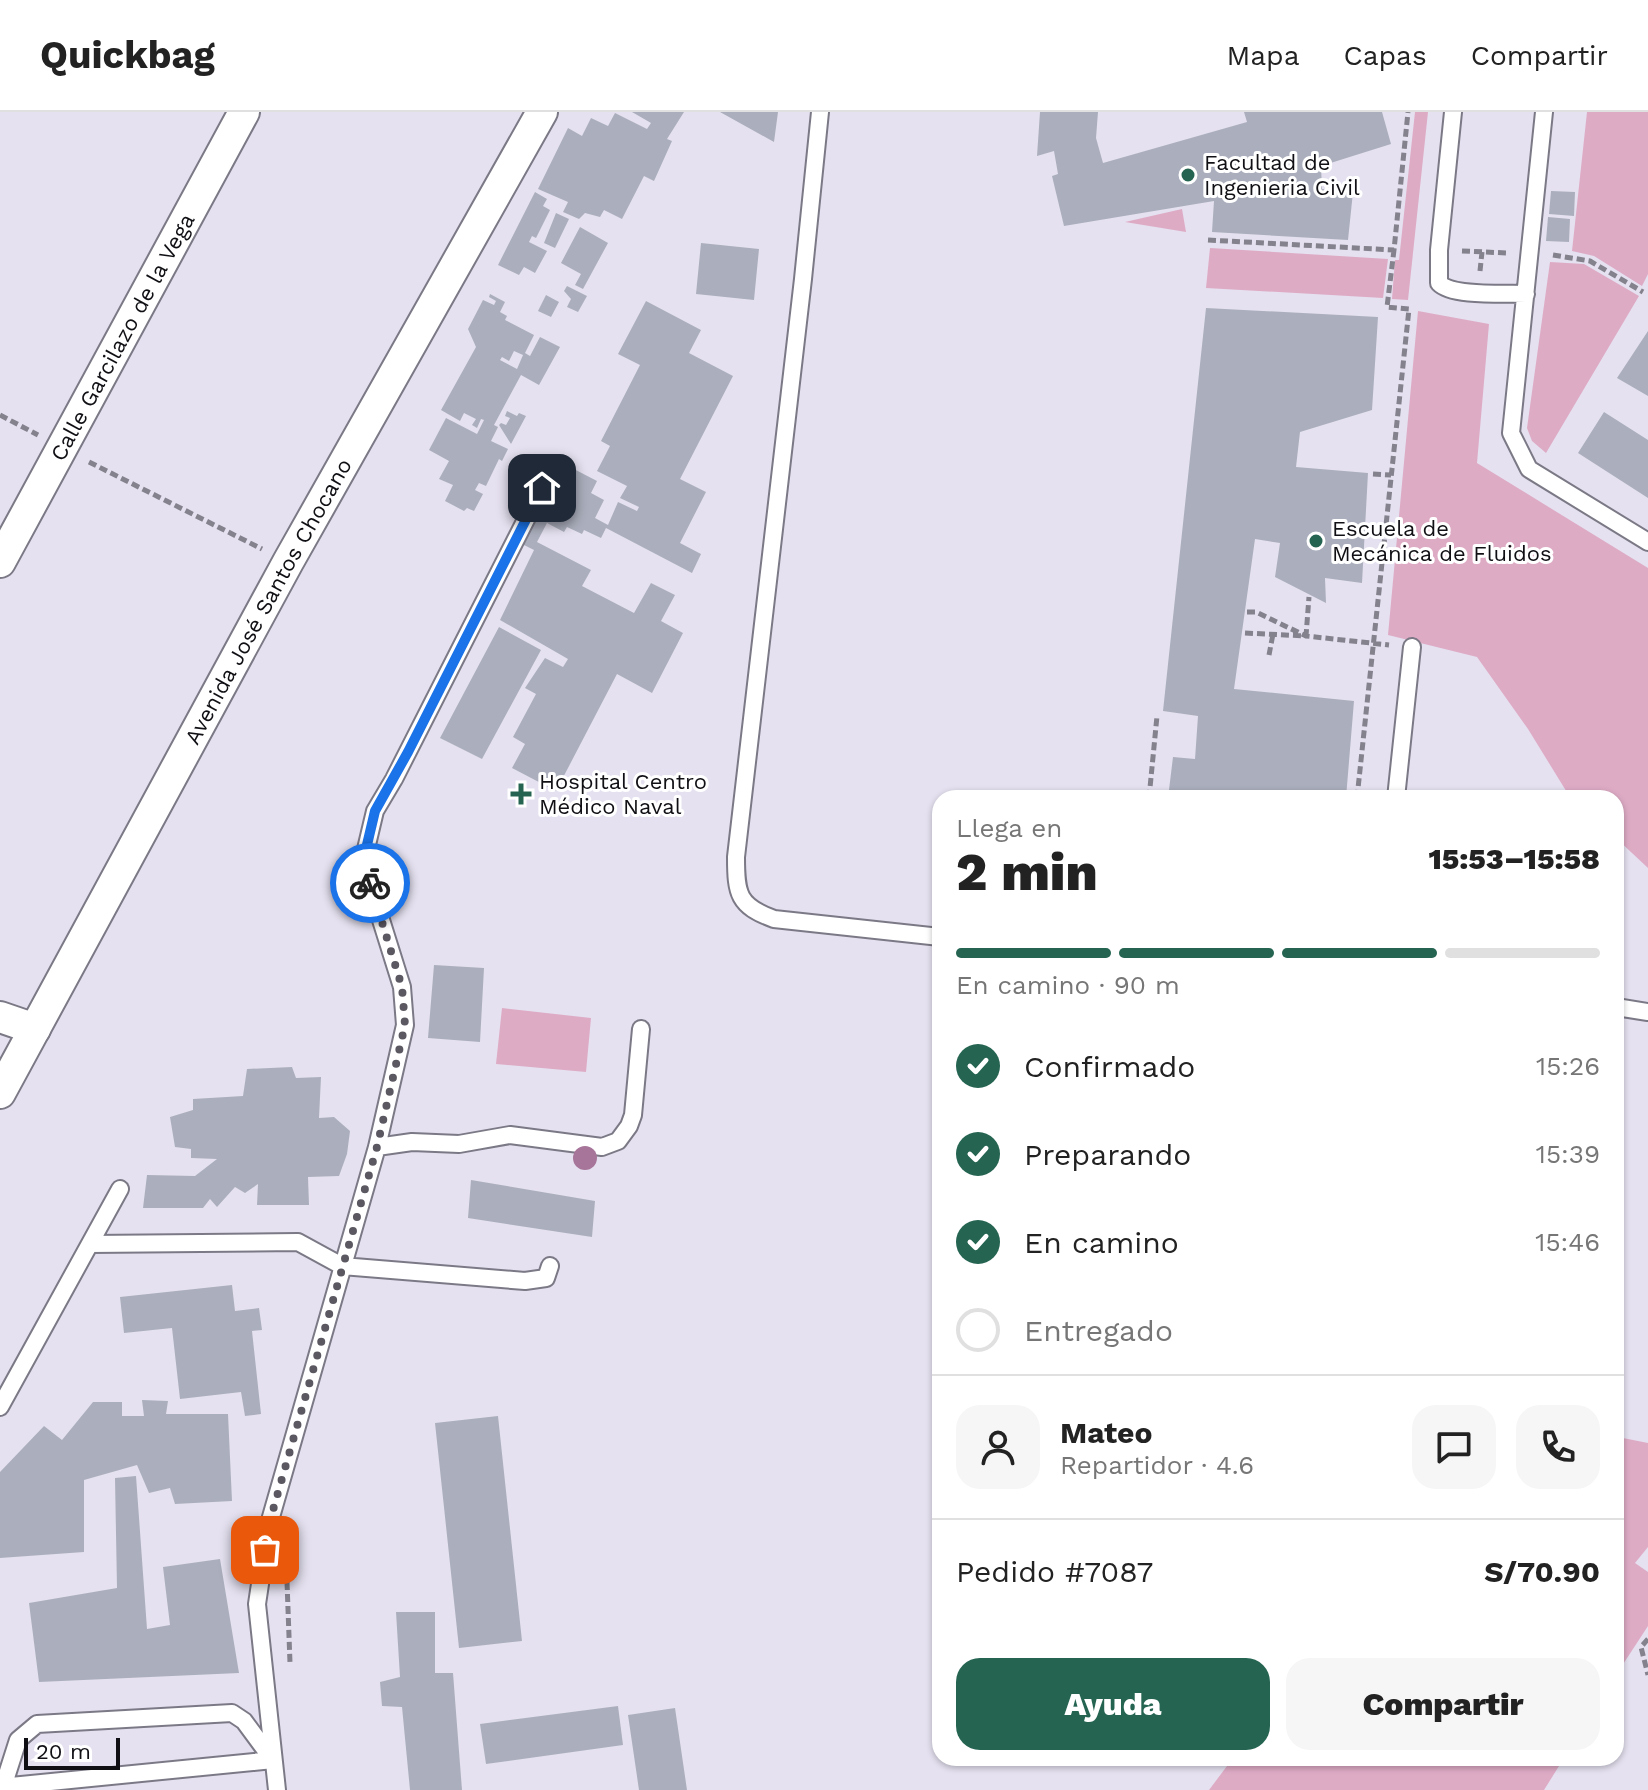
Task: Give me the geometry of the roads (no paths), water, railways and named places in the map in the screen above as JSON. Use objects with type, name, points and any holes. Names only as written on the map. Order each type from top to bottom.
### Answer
[{"type":"street","name":"Calle Garcilazo de la Vega","points":[[0,562],[244,112]]},
{"type":"street","name":"Avenida José Santos Chocano","points":[[0,1093],[288,562],[542,112]]},
{"type":"street","points":[[0,1017],[35,1029]]},
{"type":"lane","points":[[820,112],[736,857],[736,882],[742,902],[774,919],[932,936]]},
{"type":"lane","points":[[1453,112],[1439,250],[1439,283],[1444,288],[1460,291],[1526,294]]},
{"type":"lane","points":[[1544,112],[1511,433],[1529,469],[1648,542]]},
{"type":"lane","points":[[277,1790],[257,1604],[269,1524],[377,1147],[405,1025],[402,987],[371,888],[366,849],[375,811],[542,488]]},
{"type":"lane","points":[[1397,790],[1412,647]]},
{"type":"lane","points":[[1624,1008],[1648,1012]]},
{"type":"lane","points":[[377,1147],[412,1142],[459,1144],[510,1135],[581,1146],[602,1147],[618,1141],[633,1115],[641,1029]]},
{"type":"lane","points":[[0,1407],[120,1189]]},
{"type":"lane","points":[[90,1244],[298,1242],[342,1266],[525,1281],[546,1278],[550,1266]]},
{"type":"lane","points":[[232,1713],[244,1721],[273,1760],[2,1787],[18,1740],[37,1724],[232,1713]]},
{"type":"place","name":"Facultad de Ingenieria Civil","points":[[1188,175]]},
{"type":"place","name":"Escuela de Mecánica de Fluidos","points":[[1316,541]]},
{"type":"place","name":"Hospital Centro Médico Naval","points":[[521,794]]}]
